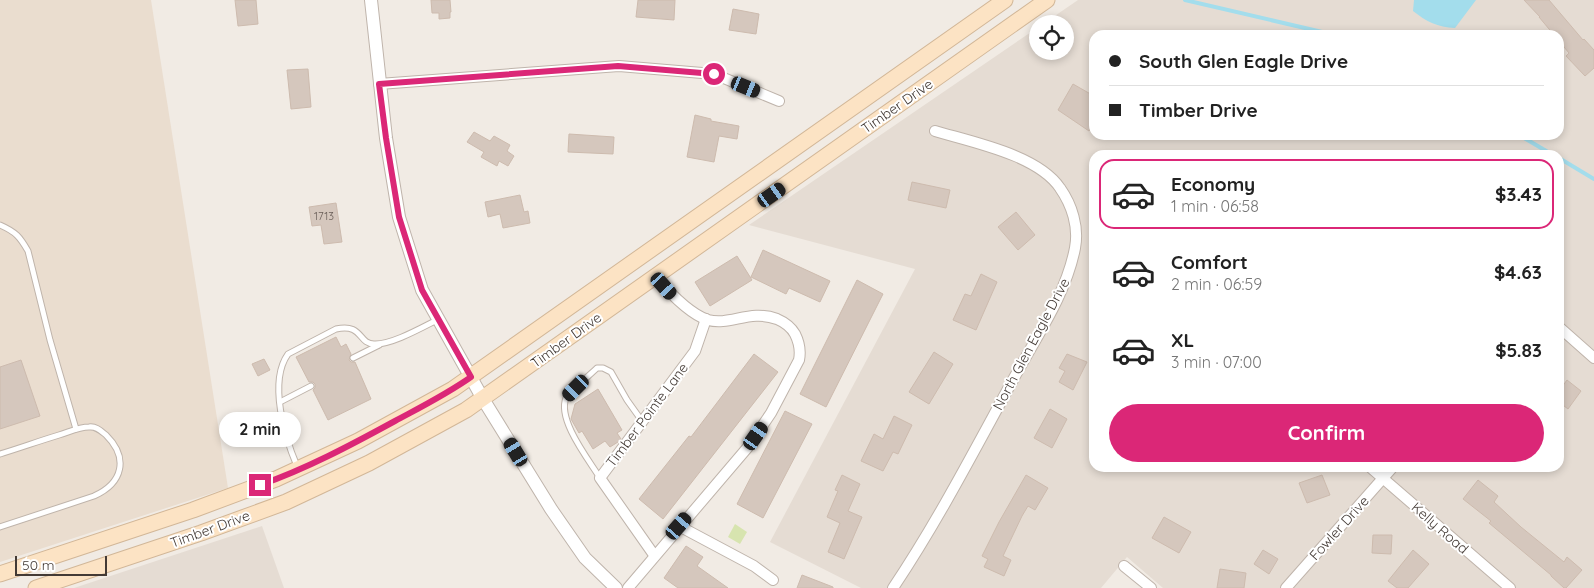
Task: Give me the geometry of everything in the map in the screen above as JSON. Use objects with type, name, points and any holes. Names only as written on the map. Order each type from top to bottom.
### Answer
[{"type":"main road","name":"Timber Drive","points":[[0,574],[193,510],[276,479],[358,441],[454,389],[1005,0]]},
{"type":"main road","name":"Timber Drive","points":[[36,588],[192,536],[286,502],[369,463],[466,410],[1047,0]]},
{"type":"street","points":[[371,0],[379,84],[399,217],[422,290],[483,399],[552,509],[585,558],[616,588]]},
{"type":"street","points":[[379,84],[618,66],[714,74],[779,101]]},
{"type":"street","name":"North Glen Eagle Drive","points":[[893,588],[932,526],[1049,314],[1068,274],[1075,246],[1076,227],[1069,202],[1060,186],[1049,174],[1009,153],[935,131]]},
{"type":"street","points":[[628,588],[654,555],[748,447],[772,413],[799,360],[800,354],[797,338],[792,330],[779,320],[762,315],[749,315],[722,321],[706,319],[676,300],[655,276]]},
{"type":"street","name":"Timber Pointe Lane","points":[[654,555],[600,478],[695,351],[706,319]]},
{"type":"street","points":[[1564,331],[1594,358]]},
{"type":"street","name":"Kelly Road","points":[[1375,472],[1510,588]]},
{"type":"street","name":"Fowler Drive","points":[[1286,588],[1388,472]]},
{"type":"street","points":[[679,526],[754,566],[773,580]]},
{"type":"street","points":[[1124,566],[1150,588]]},
{"type":"lane","points":[[0,225],[12,230],[22,239],[28,251],[50,340],[76,430]]},
{"type":"lane","points":[[353,358],[439,319]]},
{"type":"lane","points":[[298,469],[288,445],[281,415],[280,376],[283,361],[288,354],[295,350],[336,329],[345,327],[354,328],[372,345],[384,343]]},
{"type":"lane","points":[[600,478],[572,434],[565,415],[566,398],[597,368],[603,368],[611,372],[642,421]]},
{"type":"lane","points":[[280,402],[310,386]]},
{"type":"lane","points":[[0,454],[90,426],[100,430],[117,450],[121,459],[120,469],[107,490],[0,527]]},
{"type":"shaded area","points":[[0,0],[151,0],[228,488],[0,562]]},
{"type":"shaded area","points":[[1078,0],[1594,0],[1594,588],[1163,588],[1127,557],[1101,588],[861,588],[770,542],[915,269],[749,225],[1029,33],[1029,60],[1074,60],[1074,15],[1056,15]]},
{"type":"shaded area","points":[[262,526],[284,588],[74,588]]},
{"type":"green space","points":[[735,524],[747,532],[740,544],[728,537]]},
{"type":"water","points":[[1414,0],[1476,0],[1455,28],[1437,25],[1418,15],[1413,11]]},
{"type":"building","points":[[235,0],[256,0],[258,24],[238,26]]},
{"type":"building","points":[[431,0],[450,0],[450,18],[439,19],[439,13],[432,13]]},
{"type":"building","points":[[638,0],[675,0],[674,20],[636,17]]},
{"type":"building","points":[[1524,0],[1549,0],[1594,50],[1594,68],[1585,76],[1566,56],[1569,53],[1564,47],[1564,30],[1550,30]]},
{"type":"building","points":[[733,9],[759,14],[756,34],[729,30]]},
{"type":"building","points":[[308,69],[311,107],[291,109],[287,70]]},
{"type":"building","points":[[1073,84],[1089,93],[1089,131],[1058,110]]},
{"type":"building","points":[[695,115],[711,119],[711,121],[739,126],[737,139],[719,136],[714,162],[687,157]]},
{"type":"building","points":[[474,132],[490,141],[494,136],[510,145],[507,151],[514,156],[508,166],[499,161],[497,166],[481,157],[484,152],[467,142]]},
{"type":"building","points":[[569,134],[614,137],[613,154],[568,152]]},
{"type":"building","points":[[912,182],[950,190],[946,208],[908,200]]},
{"type":"building","points":[[520,195],[524,212],[528,211],[530,223],[503,228],[500,214],[488,217],[485,202]]},
{"type":"building","points":[[336,203],[342,242],[324,244],[321,225],[312,226],[309,207]]},
{"type":"building","points":[[1016,212],[1035,235],[1018,250],[998,227]]},
{"type":"building","points":[[763,250],[830,281],[820,302],[789,288],[786,294],[751,277]]},
{"type":"building","points":[[737,256],[752,280],[710,306],[695,282]]},
{"type":"building","points":[[981,274],[997,282],[976,330],[953,320],[965,294],[971,296]]},
{"type":"building","points":[[857,280],[883,294],[826,407],[800,394]]},
{"type":"building","points":[[336,337],[341,347],[346,344],[351,354],[349,360],[355,362],[371,399],[328,420],[313,390],[315,384],[309,382],[296,357]]},
{"type":"building","points":[[934,352],[953,364],[929,404],[909,392]]},
{"type":"building","points":[[754,354],[778,372],[663,519],[639,499],[689,436],[691,437]]},
{"type":"building","points":[[1067,354],[1087,362],[1073,390],[1059,382],[1065,371],[1059,368]]},
{"type":"building","points":[[264,359],[270,370],[258,376],[252,364]]},
{"type":"building","points":[[21,360],[40,416],[0,429],[0,367]]},
{"type":"building","points":[[1567,380],[1581,391],[1568,409],[1564,406],[1564,384]]},
{"type":"building","points":[[598,389],[622,430],[617,433],[621,439],[618,442],[610,447],[605,441],[593,449],[582,431],[579,433],[571,419],[575,404]]},
{"type":"building","points":[[1050,409],[1067,419],[1052,448],[1034,438]]},
{"type":"building","points":[[785,411],[812,424],[763,518],[737,504]]},
{"type":"building","points":[[894,416],[912,425],[898,454],[893,452],[883,471],[861,461],[874,434],[883,439]]},
{"type":"building","points":[[842,475],[860,484],[848,511],[862,517],[844,559],[828,552],[840,523],[827,517],[838,491],[835,490]]},
{"type":"building","points":[[1026,475],[1048,488],[1035,510],[1028,506],[1022,516],[1003,556],[1011,560],[1004,576],[984,567],[988,559],[982,556]]},
{"type":"building","points":[[1322,475],[1330,495],[1307,503],[1299,483]]},
{"type":"building","points":[[1478,480],[1498,496],[1494,502],[1521,527],[1564,562],[1567,557],[1582,570],[1566,588],[1489,523],[1491,521],[1463,499]]},
{"type":"building","points":[[1164,517],[1191,532],[1179,553],[1152,538]]},
{"type":"building","points":[[1373,535],[1392,535],[1391,554],[1372,553]]},
{"type":"building","points":[[686,546],[703,557],[697,566],[728,588],[678,588],[664,578]]},
{"type":"building","points":[[1263,550],[1278,559],[1269,574],[1254,564]]},
{"type":"building","points":[[1413,550],[1429,564],[1408,588],[1397,588],[1388,581]]},
{"type":"building","points":[[1220,569],[1246,573],[1244,588],[1217,588]]},
{"type":"building","points":[[802,575],[833,587],[833,588],[797,588]]},
{"type":"waterway","points":[[1185,0],[1314,30]]},
{"type":"waterway","points":[[1528,140],[1544,150]]},
{"type":"waterway","points":[[1564,161],[1594,179]]},
{"type":"route","points":[[260,485],[358,441],[454,389],[471,377],[422,290],[399,217],[379,84],[618,66],[714,74]]}]
